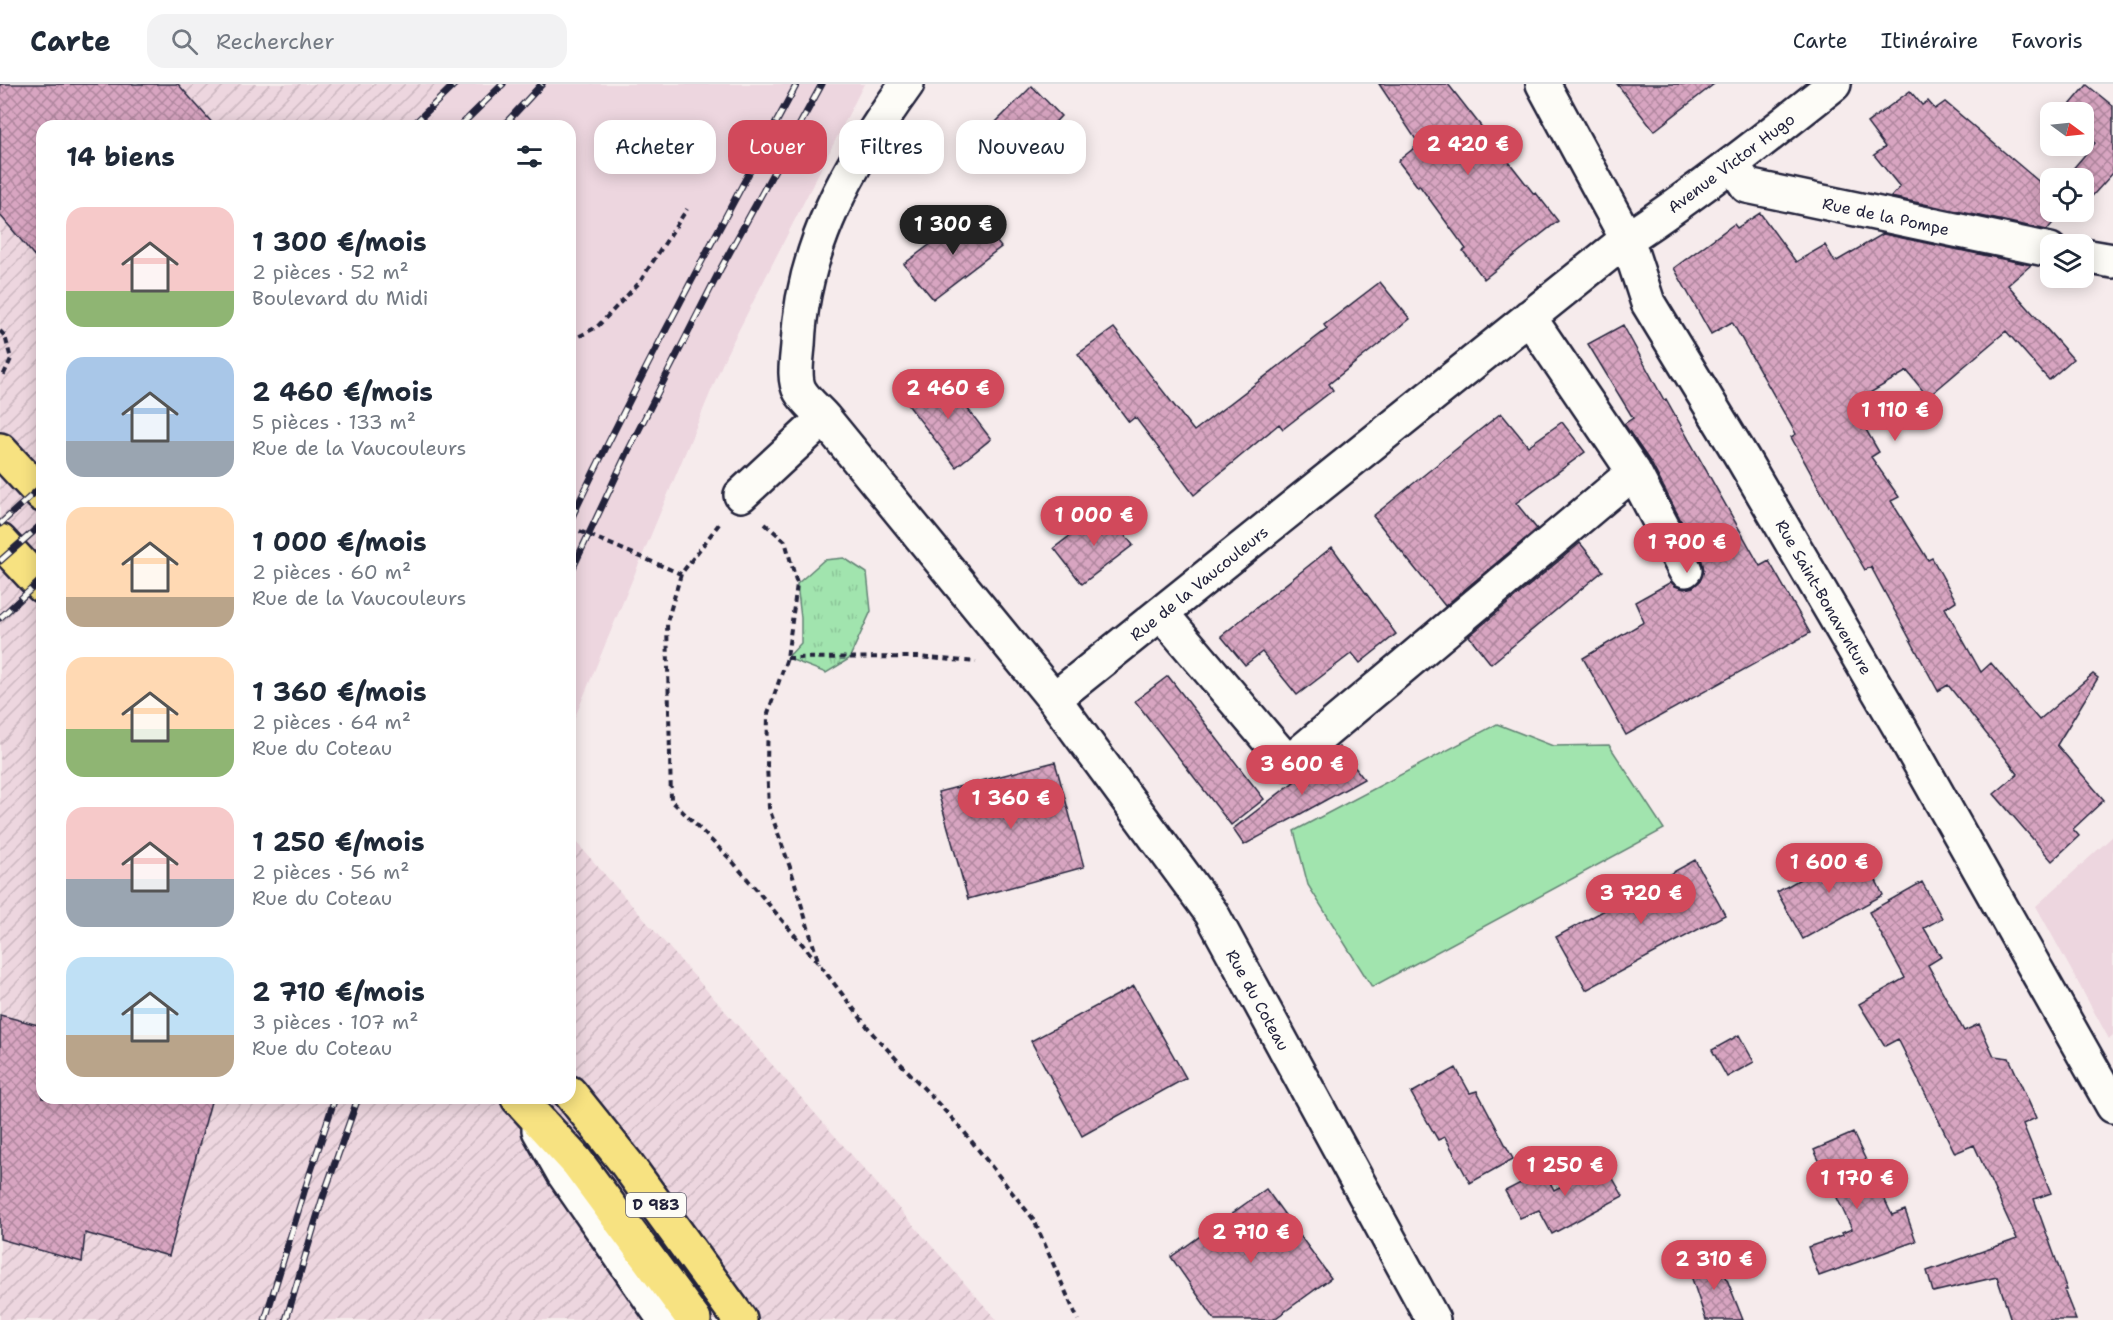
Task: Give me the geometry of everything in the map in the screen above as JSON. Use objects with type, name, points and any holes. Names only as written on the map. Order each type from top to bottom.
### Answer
[{"type":"main road","points":[[0,450],[36,489]]},
{"type":"main road","points":[[0,541],[36,580]]},
{"type":"main road","name":"D 983","points":[[576,1100],[626,1163],[740,1320]]},
{"type":"main road","name":"D 983","points":[[525,1104],[577,1162],[694,1320]]},
{"type":"street","points":[[907,84],[851,172],[824,224],[803,290],[796,374],[799,390],[1054,699]]},
{"type":"street","name":"Rue Saint-Bonaventure","points":[[1543,84],[1627,239],[1648,303],[1743,459],[1900,728],[2113,1106]]},
{"type":"street","name":"Avenue Victor Hugo","points":[[1627,239],[1732,164],[1834,84]]},
{"type":"street","name":"Rue de la Pompe","points":[[1732,164],[1747,186],[2040,248]]},
{"type":"street","name":"Rue de la Vaucouleurs","points":[[1054,699],[1627,239]]},
{"type":"street","points":[[2094,258],[2113,261]]},
{"type":"street","points":[[1529,317],[1634,472],[1685,570]]},
{"type":"street","points":[[741,495],[824,418]]},
{"type":"street","points":[[1161,614],[1288,763],[1634,472]]},
{"type":"street","name":"Rue du Coteau","points":[[1054,699],[1212,914],[1433,1320]]},
{"type":"street","points":[[524,1104],[564,1174],[665,1320]]},
{"type":"path","points":[[576,338],[597,327],[639,283],[687,209]]},
{"type":"path","points":[[0,331],[4,336],[11,359],[3,376]]},
{"type":"path","points":[[819,964],[791,870],[769,808],[766,765],[768,713],[787,658],[797,584],[785,541],[764,524],[741,495],[681,574],[667,622],[671,800],[733,862],[819,964],[873,1034],[961,1128],[1034,1220],[1078,1320]]},
{"type":"path","points":[[576,530],[681,574]]},
{"type":"path","points":[[787,658],[918,657],[998,663],[1017,654]]},
{"type":"shaded area","points":[[0,84],[457,84],[429,120],[36,120],[36,1104],[576,1104],[576,842],[997,1320],[0,1320]]},
{"type":"shaded area","points":[[457,84],[864,84],[846,120],[839,120],[839,133],[827,157],[827,120],[728,120],[728,174],[818,174],[726,355],[576,715],[576,120],[429,120]]},
{"type":"shaded area","points":[[2113,836],[2113,1035],[2109,1039],[2036,906]]},
{"type":"green space","points":[[844,558],[867,573],[871,611],[849,659],[826,673],[787,658],[801,643],[797,584],[824,560]]},
{"type":"green space","points":[[1497,724],[1553,746],[1609,745],[1664,829],[1372,987],[1308,885],[1294,831]]},
{"type":"building","points":[[0,84],[178,84],[210,120],[36,120],[36,258],[0,215]]},
{"type":"building","points":[[1379,84],[1448,84],[1534,194],[1536,193],[1558,221],[1484,279],[1463,251],[1466,249],[1419,185],[1418,187],[1398,161],[1419,144]]},
{"type":"building","points":[[1617,84],[1714,84],[1654,131]]},
{"type":"building","points":[[2087,85],[2113,106],[2113,173],[2094,194],[2094,168],[2074,168],[2084,156],[2094,156],[2094,102],[2073,102]]},
{"type":"building","points":[[1032,86],[1061,116],[1057,120],[998,120]]},
{"type":"building","points":[[1910,91],[1922,105],[1928,101],[1935,109],[1945,102],[2040,183],[2040,222],[2054,222],[2047,230],[1891,197],[1900,187],[1874,155],[1885,147],[1867,123]]},
{"type":"building","points":[[973,212],[1001,247],[933,299],[904,264]]},
{"type":"building","points":[[1760,213],[1796,262],[1825,245],[1835,262],[1883,234],[2031,265],[2008,285],[2073,359],[2049,380],[2006,331],[1928,397],[1907,371],[1851,404],[1879,452],[1871,457],[1899,497],[1891,501],[1928,560],[1932,558],[1956,601],[1945,608],[1981,672],[1991,663],[2039,720],[2093,674],[2098,678],[2057,745],[2104,800],[2073,829],[2079,836],[2052,861],[1994,794],[2018,774],[1948,685],[1938,691],[1871,567],[1865,570],[1841,528],[1791,437],[1796,434],[1732,322],[1711,334],[1674,268],[1734,224],[1737,228]]},
{"type":"building","points":[[1380,282],[1410,319],[1329,384],[1333,390],[1283,429],[1279,424],[1194,495],[1135,417],[1129,422],[1078,354],[1114,328],[1194,431],[1327,329],[1324,325]]},
{"type":"building","points":[[1623,325],[1760,566],[1769,561],[1810,633],[1626,735],[1583,658],[1644,622],[1635,602],[1671,582],[1684,589],[1693,587],[1700,581],[1704,570],[1702,561],[1651,463],[1624,424],[1633,418],[1588,344]]},
{"type":"building","points":[[941,374],[991,439],[956,467],[905,401]]},
{"type":"building","points":[[1501,413],[1528,446],[1562,422],[1585,452],[1516,503],[1537,529],[1445,606],[1373,516]]},
{"type":"building","points":[[1105,509],[1133,545],[1082,584],[1054,548]]},
{"type":"building","points":[[1580,543],[1603,571],[1491,664],[1469,636]]},
{"type":"building","points":[[1332,547],[1396,634],[1360,663],[1352,653],[1297,695],[1262,652],[1245,665],[1221,636]]},
{"type":"building","points":[[1168,676],[1264,799],[1231,825],[1135,701]]},
{"type":"building","points":[[1339,747],[1364,779],[1244,845],[1233,829]]},
{"type":"building","points":[[1055,762],[1084,867],[968,899],[938,792]]},
{"type":"building","points":[[1852,850],[1864,871],[1870,868],[1883,895],[1803,939],[1777,892]]},
{"type":"building","points":[[1695,860],[1725,915],[1586,990],[1556,937]]},
{"type":"building","points":[[1922,882],[1942,918],[1924,928],[1941,957],[1928,965],[1964,1031],[1979,1024],[1994,1056],[2009,1058],[2036,1118],[2023,1124],[2051,1193],[2034,1199],[2076,1320],[2011,1320],[1997,1277],[1933,1292],[1927,1271],[2017,1239],[1974,1145],[1955,1153],[1898,1039],[1885,1046],[1859,1004],[1905,978],[1869,912]]},
{"type":"building","points":[[1134,986],[1186,1078],[1082,1136],[1031,1041]]},
{"type":"building","points":[[0,1015],[36,1024],[36,1104],[210,1104],[169,1256],[85,1233],[82,1262],[0,1239]]},
{"type":"building","points":[[1739,1035],[1754,1062],[1727,1077],[1712,1050]]},
{"type":"building","points":[[1456,1068],[1470,1093],[1477,1091],[1513,1159],[1470,1183],[1445,1137],[1438,1140],[1411,1093]]},
{"type":"building","points":[[1853,1133],[1892,1215],[1905,1210],[1916,1241],[1819,1276],[1808,1247],[1843,1235],[1842,1233],[1852,1229],[1814,1150]]},
{"type":"building","points":[[1604,1163],[1623,1196],[1552,1234],[1539,1210],[1520,1218],[1505,1191],[1544,1171],[1554,1190]]},
{"type":"building","points":[[1266,1189],[1331,1278],[1273,1320],[1215,1320],[1171,1257]]},
{"type":"building","points":[[1717,1254],[1743,1320],[1706,1320],[1688,1267]]},
{"type":"railway","points":[[418,120],[455,84]]},
{"type":"railway","points":[[466,120],[503,84]]},
{"type":"railway","points":[[509,120],[542,84]]},
{"type":"railway","points":[[576,509],[652,356],[797,84]]},
{"type":"railway","points":[[576,561],[628,451],[721,268],[822,84]]},
{"type":"railway","points":[[0,524],[36,491]]},
{"type":"railway","points":[[0,561],[36,529]]},
{"type":"railway","points":[[0,618],[36,585]]},
{"type":"railway","points":[[265,1320],[333,1104]]},
{"type":"railway","points":[[286,1320],[322,1200],[356,1104]]}]
